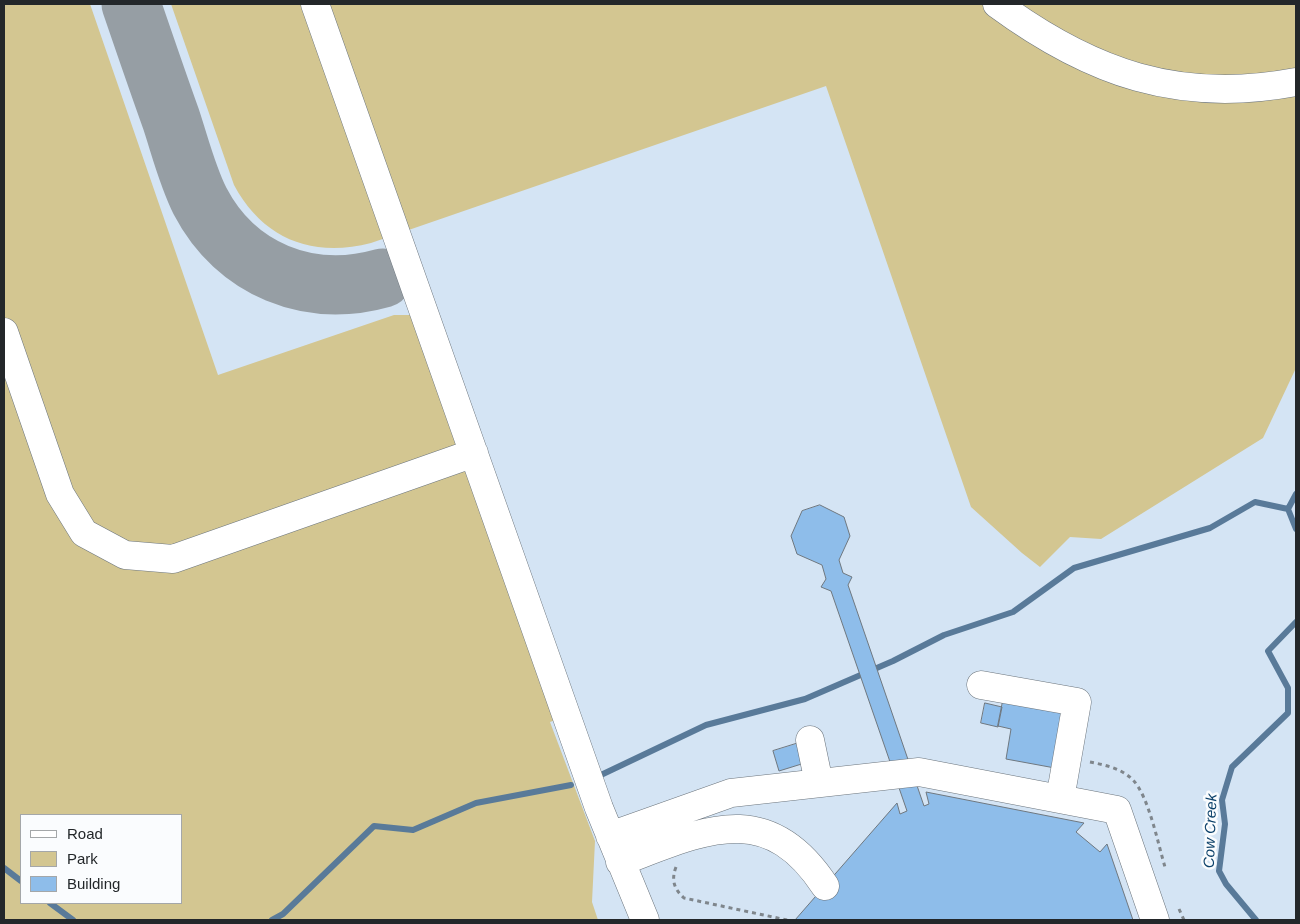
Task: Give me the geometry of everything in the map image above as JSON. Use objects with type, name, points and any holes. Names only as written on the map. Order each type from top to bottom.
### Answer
[{"type":"lane","points":[[315,4],[610,836],[646,920]]},
{"type":"lane","points":[[997,4],[1029,27],[1065,48],[1096,64],[1128,75],[1165,84],[1213,90],[1260,89],[1296,82]]},
{"type":"lane","points":[[4,332],[60,494],[84,533],[125,555],[173,559],[474,453]]},
{"type":"lane","points":[[981,685],[1077,702],[1060,799]]},
{"type":"lane","points":[[810,740],[819,783]]},
{"type":"lane","points":[[610,836],[731,793],[919,772],[1117,810],[1155,920]]},
{"type":"lane","points":[[620,862],[711,830],[730,828],[750,830],[787,844],[804,858],[825,886]]},
{"type":"path","points":[[676,868],[673,874],[673,884],[677,892],[684,898],[787,920]]},
{"type":"shaded area","points":[[4,4],[1296,4],[1296,920],[4,920]]},
{"type":"green space","points":[[4,4],[90,4],[218,375],[394,315],[411,315],[556,720],[550,722],[595,841],[592,902],[598,920],[4,920]]},
{"type":"green space","points":[[171,4],[1296,4],[1296,368],[1263,438],[1101,539],[1070,537],[1040,567],[971,507],[826,86],[371,243],[329,248],[291,240],[259,219],[246,204],[234,185]]},
{"type":"building","points":[[820,505],[844,517],[850,536],[839,560],[843,573],[852,577],[848,585],[924,806],[929,804],[926,792],[1084,823],[1076,832],[1100,852],[1107,844],[1133,920],[795,920],[897,803],[900,814],[907,811],[831,591],[821,587],[826,579],[822,565],[797,554],[791,536],[802,511]]},
{"type":"building","points":[[1003,701],[1065,713],[1055,768],[1006,759],[1011,729],[998,726]]},
{"type":"building","points":[[985,703],[1002,707],[998,727],[981,723]]},
{"type":"building","points":[[802,742],[808,762],[779,771],[773,751]]},
{"type":"waterway","name":"Cow Creek","points":[[1288,509],[1296,494]]},
{"type":"waterway","points":[[603,774],[706,725],[805,699],[893,661],[944,635],[1013,612],[1074,568],[1210,528],[1255,502],[1288,509]]},
{"type":"waterway","name":"Cow Creek","points":[[1288,509],[1296,529]]},
{"type":"waterway","name":"Cow Creek","points":[[1256,920],[1226,884],[1219,871],[1225,824],[1222,800],[1232,767],[1288,713],[1288,688],[1268,651],[1296,622]]},
{"type":"waterway","points":[[272,920],[283,914],[374,826],[413,830],[476,803],[571,785]]},
{"type":"waterway","points":[[4,868],[20,880]]},
{"type":"waterway","points":[[51,904],[73,920]]},
{"type":"taxiway","points":[[131,4],[195,191],[215,225],[233,245],[254,261],[277,273],[302,281],[328,285],[355,284],[383,278]]}]
